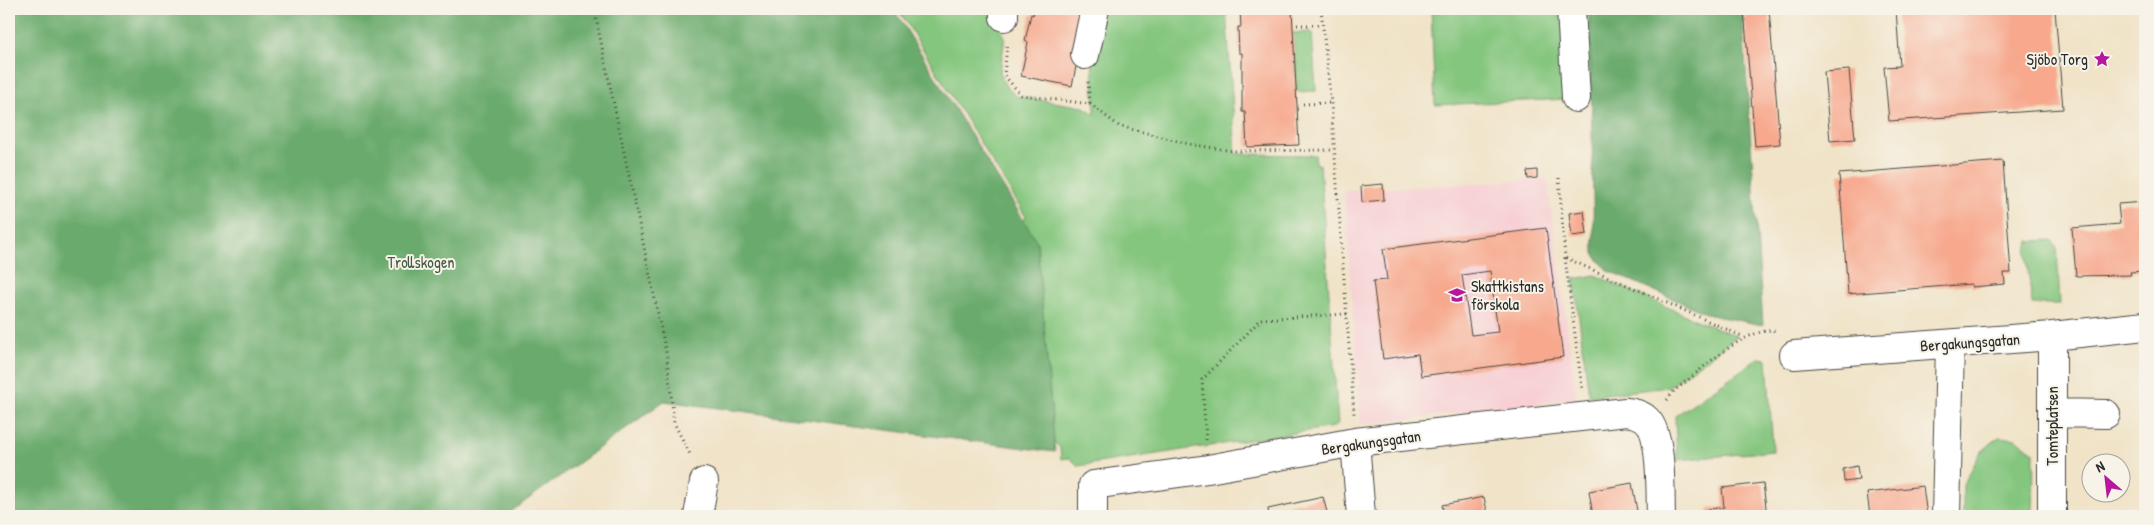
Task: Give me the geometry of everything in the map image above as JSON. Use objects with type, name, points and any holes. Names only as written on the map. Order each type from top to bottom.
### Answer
[{"type":"street","points":[[1085,55],[1095,9]]},
{"type":"street","points":[[1571,9],[1576,98]]},
{"type":"street","name":"Bergakungsgatan","points":[[1794,355],[2052,336],[2145,326]]},
{"type":"street","name":"Tomteplatsen","points":[[2052,336],[2052,516]]},
{"type":"street","points":[[1946,516],[1950,344]]},
{"type":"street","name":"Bergakungsgatan","points":[[1093,516],[1093,485],[1208,469],[1355,442],[1586,418],[1626,412],[1639,414],[1648,420]]},
{"type":"street","points":[[2052,413],[2106,414]]},
{"type":"street","points":[[1648,420],[1656,440],[1661,516]]},
{"type":"street","points":[[1355,442],[1361,516]]},
{"type":"street","points":[[698,516],[704,482]]},
{"type":"path","points":[[594,9],[667,357],[674,423],[704,482]]},
{"type":"path","points":[[1321,9],[1331,104],[1355,442]]},
{"type":"path","points":[[1005,23],[1004,75],[1021,95],[1090,104],[1119,126],[1189,144],[1233,151],[1334,150]]},
{"type":"path","points":[[1297,25],[1322,25]]},
{"type":"path","points":[[1303,104],[1331,104]]},
{"type":"path","points":[[1559,178],[1565,258],[1586,418]]},
{"type":"path","points":[[1565,258],[1744,337]]},
{"type":"path","points":[[1208,469],[1202,380],[1261,319],[1347,314]]},
{"type":"path","points":[[1648,420],[1674,391],[1744,337],[1759,331],[1773,330],[1794,355]]},
{"type":"shaded area","name":"Skattkistans förskola","points":[[1547,179],[1577,399],[1361,425],[1344,191]]},
{"type":"green space","name":"Trollskogen","points":[[9,9],[891,9],[898,16],[1037,242],[1055,452],[664,401],[505,516],[9,516]]},
{"type":"green space","points":[[894,9],[993,9],[993,14],[1005,37],[1000,72],[1005,85],[1016,96],[1084,107],[1095,114],[1092,59],[1103,9],[1226,9],[1236,154],[1315,155],[1316,165],[1320,164],[1338,424],[1334,427],[1078,466],[1070,458],[1061,459],[1060,448],[994,380],[994,257],[1026,217],[903,17]]},
{"type":"green space","points":[[1431,9],[1590,9],[1592,98],[1435,105]]},
{"type":"green space","points":[[1590,9],[1742,9],[1763,325],[1710,315],[1607,270],[1594,254]]},
{"type":"green space","points":[[1312,32],[1316,91],[1297,92],[1293,33]]},
{"type":"green space","points":[[2052,240],[2057,249],[2060,304],[2032,304],[2026,251],[2030,241]]},
{"type":"green space","points":[[1595,275],[1737,336],[1669,387],[1589,396],[1574,279]]},
{"type":"green space","points":[[1759,358],[1767,359],[1773,451],[1677,460],[1675,416]]},
{"type":"green space","points":[[1999,437],[2016,439],[2034,452],[2033,516],[1963,516],[1963,485],[1981,452]]},
{"type":"building","points":[[1035,9],[1088,9],[1072,86],[1021,76],[1028,42],[1025,41],[1031,14],[1033,15]]},
{"type":"building","points":[[1240,9],[1292,9],[1299,145],[1247,147],[1245,112],[1242,112],[1242,53],[1239,53],[1238,27],[1241,27]]},
{"type":"building","points":[[1744,9],[1769,9],[1780,144],[1755,146]]},
{"type":"building","points":[[1896,9],[2055,9],[2063,109],[1889,121],[1884,67],[1900,66]]},
{"type":"building","points":[[1849,70],[1855,139],[1830,141],[1824,72]]},
{"type":"building","points":[[2003,161],[2011,273],[2004,273],[2005,284],[1972,287],[1971,284],[1848,294],[1839,174]]},
{"type":"building","points":[[1537,170],[1537,178],[1528,179],[1527,171]]},
{"type":"building","points":[[1383,184],[1384,200],[1362,202],[1361,186]]},
{"type":"building","points":[[2145,202],[2145,271],[2130,272],[2131,275],[2076,276],[2072,228],[2120,224],[2118,204]]},
{"type":"building","points":[[1584,211],[1587,234],[1572,236],[1569,213]]},
{"type":"building","points":[[1546,228],[1563,357],[1421,376],[1418,354],[1383,359],[1373,281],[1387,280],[1383,249]],"holes":[[[1490,271],[1498,332],[1471,335],[1462,275]]]},
{"type":"building","points":[[1857,466],[1859,480],[1844,482],[1843,469]]},
{"type":"building","points":[[1632,483],[1638,516],[1593,516],[1589,491]]},
{"type":"building","points":[[1763,483],[1767,516],[1709,516],[1708,509],[1724,507],[1722,488]]},
{"type":"building","points":[[1923,486],[1927,516],[1870,516],[1867,493]]},
{"type":"building","points":[[1323,497],[1328,516],[1269,516],[1268,509]]},
{"type":"building","points":[[1484,497],[1488,516],[1444,516],[1442,505]]},
{"type":"place","name":"Sjöbo Torg","points":[[2102,59]]},
{"type":"place","name":"Skattkistans förskola","points":[[1457,295]]}]
